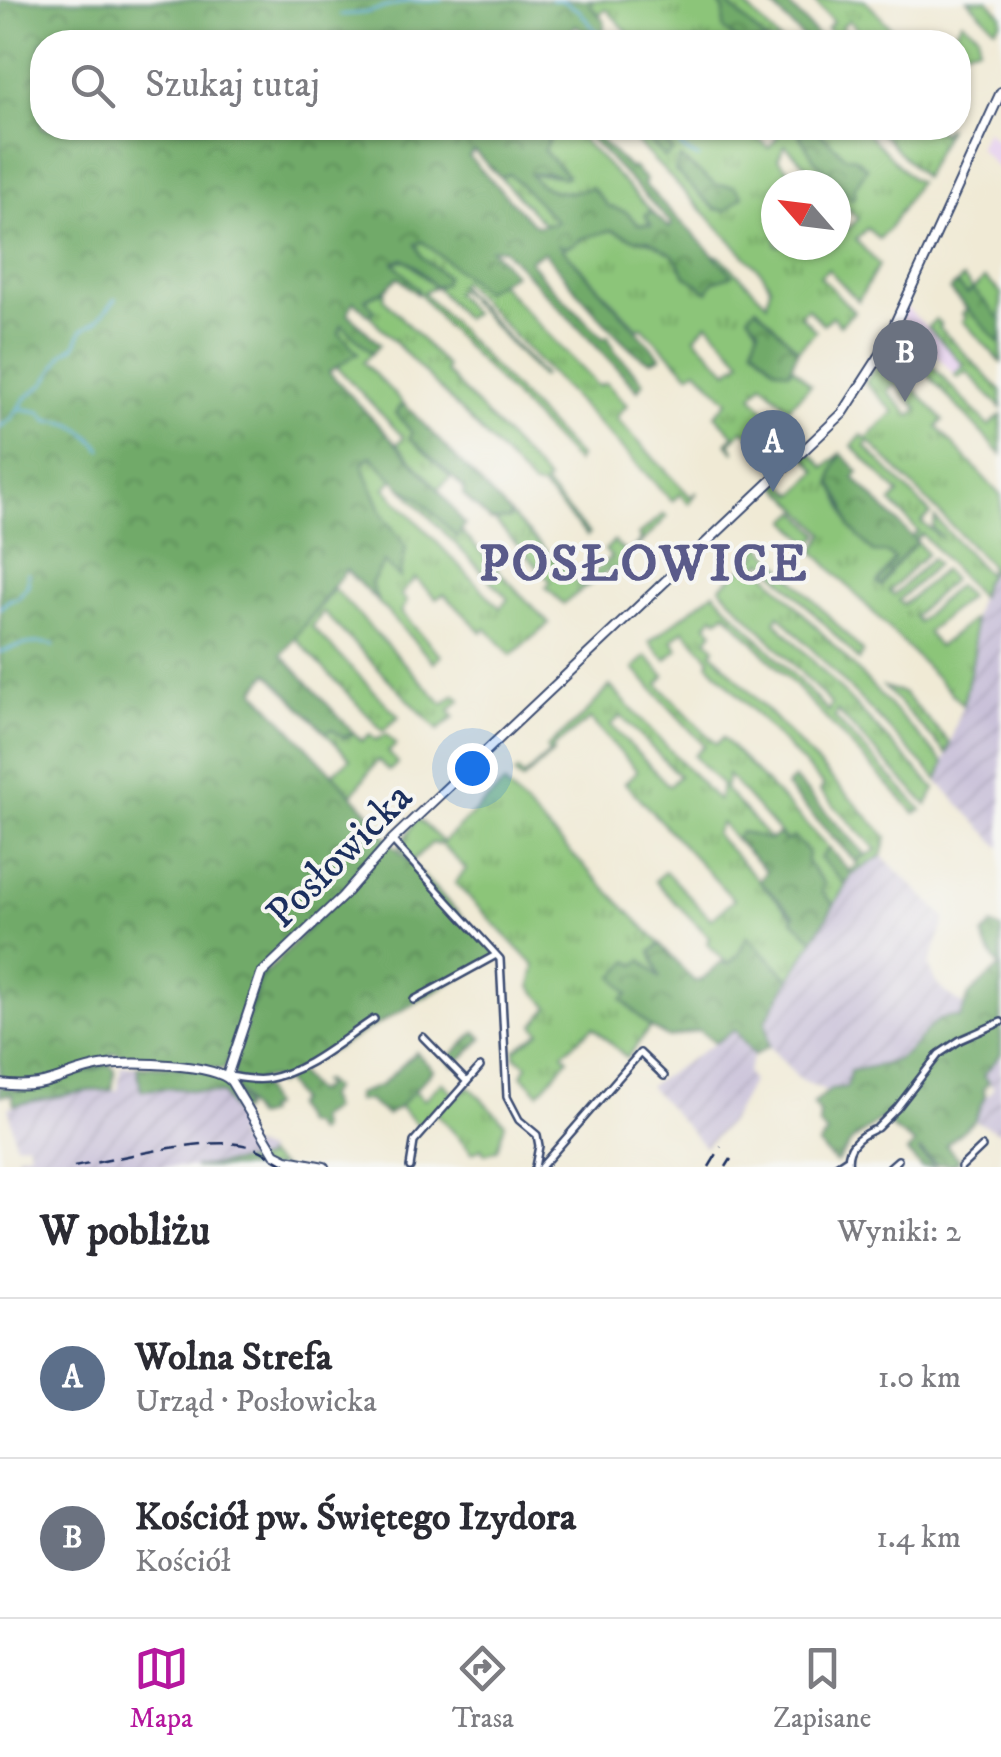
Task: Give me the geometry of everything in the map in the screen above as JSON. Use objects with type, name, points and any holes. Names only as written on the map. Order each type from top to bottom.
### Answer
[{"type":"street","name":"Posłowicka","points":[[227,1076],[261,974],[342,896],[392,840],[840,416],[881,354],[1001,92]]},
{"type":"street","points":[[392,840],[496,954],[501,966],[507,1096],[519,1120],[536,1135],[538,1167]]},
{"type":"street","points":[[414,1000],[496,954]]},
{"type":"street","points":[[0,1084],[36,1086],[114,1064],[180,1066],[253,1080],[290,1073],[374,1019]]},
{"type":"street","points":[[836,1167],[848,1163],[853,1144],[897,1108],[939,1054],[1001,1022]]},
{"type":"street","points":[[422,1037],[467,1082]]},
{"type":"street","points":[[538,1167],[640,1052],[664,1076]]},
{"type":"street","points":[[410,1167],[414,1142],[480,1066]]},
{"type":"street","points":[[227,1076],[275,1154],[324,1167]]},
{"type":"street","points":[[960,1167],[982,1147]]},
{"type":"street","points":[[890,1167],[898,1160]]},
{"type":"shaded area","points":[[986,130],[1001,145],[1001,172],[978,147]]},
{"type":"shaded area","points":[[905,306],[965,366],[955,375],[900,317]]},
{"type":"shaded area","points":[[1001,558],[1001,848],[938,782],[966,693],[974,653],[973,618],[983,583]]},
{"type":"shaded area","points":[[882,856],[946,918],[929,966],[939,987],[983,1021],[1001,1012],[1001,1133],[975,1121],[984,1099],[994,1088],[983,1077],[833,1094],[799,1079],[769,1046],[766,1020],[852,874]]},
{"type":"shaded area","points":[[735,1030],[754,1055],[747,1072],[752,1081],[731,1120],[705,1147],[649,1086]]},
{"type":"shaded area","points":[[121,1066],[137,1066],[141,1090],[172,1088],[224,1094],[242,1129],[237,1131],[241,1143],[266,1151],[265,1159],[194,1167],[19,1167],[17,1155],[30,1152],[27,1142],[15,1144],[8,1107],[87,1091],[118,1090]]},
{"type":"green space","points":[[0,0],[593,0],[590,5],[605,22],[604,30],[582,30],[576,25],[572,30],[30,30],[30,140],[549,140],[544,151],[567,175],[564,178],[549,173],[530,174],[536,181],[557,192],[592,188],[608,206],[626,212],[638,224],[651,225],[645,215],[652,212],[669,228],[672,224],[592,140],[600,140],[646,180],[644,184],[733,275],[713,282],[708,292],[686,276],[673,255],[648,240],[633,239],[612,230],[562,248],[558,244],[661,357],[650,361],[609,327],[544,252],[530,260],[603,338],[608,336],[615,351],[644,382],[638,390],[503,249],[491,249],[514,274],[483,291],[423,242],[416,244],[422,257],[446,277],[444,284],[435,287],[403,259],[394,263],[418,289],[417,294],[398,277],[385,290],[365,299],[375,311],[369,315],[354,301],[348,313],[380,345],[372,353],[342,325],[339,333],[358,353],[329,372],[438,489],[465,525],[457,537],[371,456],[362,464],[383,515],[406,547],[400,578],[384,562],[371,584],[378,602],[346,570],[282,655],[354,733],[343,738],[332,729],[326,733],[268,673],[255,691],[373,817],[371,820],[390,841],[346,890],[266,964],[224,1070],[113,1053],[113,1062],[49,1083],[0,1082]],"holes":[[[474,151],[500,177],[510,174],[557,222],[538,226],[531,222],[469,157]]]},
{"type":"green space","points":[[593,0],[740,0],[769,30],[626,30],[606,9],[599,15],[589,5]]},
{"type":"green space","points":[[716,0],[724,0],[755,30],[724,30],[724,11]]},
{"type":"green space","points":[[767,0],[784,0],[812,30],[796,30]]},
{"type":"green space","points":[[813,0],[865,0],[893,30],[858,30],[849,20],[841,27],[844,30],[828,30],[833,22]]},
{"type":"green space","points":[[968,0],[988,0],[1001,14],[1001,21],[995,28]]},
{"type":"green space","points":[[962,21],[978,33],[979,47],[971,48],[971,30],[957,30]]},
{"type":"green space","points":[[548,140],[583,140],[652,212],[647,213],[652,226],[638,224],[626,212],[608,206],[592,188],[557,191],[543,186],[529,174],[566,176],[544,150]]},
{"type":"green space","points":[[635,140],[761,140],[769,148],[775,140],[874,140],[918,182],[879,239],[867,228],[856,240],[879,265],[858,301],[828,269],[820,276],[854,312],[840,325],[832,316],[823,324],[807,308],[800,315],[816,331],[798,350],[757,307],[749,316],[789,371],[793,367],[811,385],[788,408],[763,383],[752,396],[775,421],[757,441],[743,430],[730,443],[735,453],[727,443],[734,435],[715,415],[728,401],[697,369],[689,374],[642,327],[639,329],[562,248],[601,232],[618,231],[665,248],[699,284],[732,275],[712,254],[721,257],[767,303],[770,286],[763,274]],"holes":[[[708,323],[742,360],[728,371],[695,337]]]},
{"type":"green space","points":[[646,140],[664,140],[673,151],[665,158]]},
{"type":"green space","points":[[802,140],[828,140],[845,156],[855,158],[867,168],[852,199],[851,170],[824,170]]},
{"type":"green space","points":[[888,140],[942,140],[923,177]]},
{"type":"green space","points":[[680,158],[716,185],[734,186],[743,196],[726,211],[715,209],[675,171]]},
{"type":"green space","points":[[510,174],[557,221],[554,224],[543,223],[500,177]]},
{"type":"green space","points":[[424,242],[483,291],[499,283],[598,386],[606,383],[627,405],[616,418],[691,497],[697,492],[689,504],[680,494],[672,501],[462,281],[458,285],[541,377],[459,289],[454,293],[473,314],[464,319],[436,287],[423,292],[579,457],[576,462],[444,324],[394,262],[406,260],[435,287],[446,276],[422,258],[415,244]]},
{"type":"green space","points":[[963,278],[973,289],[985,278],[1001,293],[1001,362],[963,321],[966,318],[962,314],[967,309],[950,290]]},
{"type":"green space","points":[[956,284],[967,294],[973,289],[1001,320],[1001,344],[950,290]]},
{"type":"green space","points":[[385,290],[384,299],[548,481],[544,484],[587,536],[542,487],[533,486],[369,315],[374,311],[365,300]]},
{"type":"green space","points":[[756,307],[798,350],[789,372],[775,368],[753,346],[759,328],[748,315]]},
{"type":"green space","points":[[936,319],[939,327],[1001,391],[1001,408],[967,372],[958,378],[955,375],[964,365],[928,327]]},
{"type":"green space","points":[[342,324],[372,353],[363,362],[405,405],[396,413],[412,433],[410,438],[451,477],[438,489],[397,444],[403,437],[336,366],[358,353],[339,333]]},
{"type":"green space","points":[[893,332],[914,354],[924,342],[927,345],[921,354],[989,426],[1001,415],[1001,454],[915,361],[907,369],[893,354],[899,348],[889,351],[886,347]]},
{"type":"green space","points":[[895,344],[900,347],[887,361],[905,379],[899,387],[877,365],[886,347],[889,350]]},
{"type":"green space","points":[[877,365],[896,385],[889,393],[911,416],[918,409],[899,388],[905,379],[943,420],[937,427],[1001,496],[1001,558],[983,583],[980,597],[922,534],[915,541],[912,538],[918,531],[891,502],[899,494],[852,446],[862,435],[866,439],[894,412],[865,382]],"holes":[[[869,441],[990,565],[988,575],[935,518],[933,529],[942,538],[921,522],[931,514],[865,446]]]},
{"type":"green space","points":[[401,405],[510,514],[509,519],[491,521],[463,495],[464,488],[410,438],[412,433],[396,413]]},
{"type":"green space","points":[[808,450],[825,468],[841,453],[834,483],[850,527],[895,559],[878,583],[882,586],[917,542],[927,554],[889,591],[894,595],[932,558],[937,564],[899,600],[903,605],[943,570],[952,580],[914,616],[918,622],[957,585],[968,597],[927,632],[938,647],[973,619],[974,653],[963,705],[814,551],[825,534],[774,482],[778,479],[795,495],[817,471],[803,454]]},
{"type":"green space","points":[[841,453],[859,472],[854,478],[917,542],[882,586],[877,583],[894,559],[887,553],[873,552],[850,527],[844,505],[831,483]]},
{"type":"green space","points":[[371,456],[394,479],[385,488],[500,608],[508,599],[401,487],[419,498],[456,536],[461,531],[549,624],[511,655],[486,628],[482,632],[444,594],[436,599],[415,578],[401,595],[407,602],[401,612],[441,656],[434,663],[378,602],[371,584],[384,562],[399,577],[406,547],[383,515],[362,464]]},
{"type":"green space","points":[[798,511],[820,535],[810,544],[788,520]]},
{"type":"green space","points":[[510,514],[581,586],[611,557],[605,550],[614,541],[627,554],[641,540],[638,535],[664,514],[667,517],[613,572],[610,569],[563,604],[546,587],[551,582],[496,522],[509,519]]},
{"type":"green space","points":[[761,545],[863,652],[859,660],[764,561],[759,566],[944,763],[938,780],[779,615],[775,621],[935,789],[927,805],[837,711],[835,718],[922,810],[915,813],[726,613],[717,619],[714,615],[707,624],[713,631],[707,639],[715,648],[712,652],[887,837],[882,856],[852,874],[849,871],[858,865],[855,861],[877,850],[820,791],[824,786],[708,663],[710,659],[684,630],[672,640],[678,649],[666,660],[649,642],[714,592],[828,711],[831,704],[720,587],[758,555],[754,549]]},
{"type":"green space","points":[[334,589],[443,704],[455,695],[460,700],[449,711],[454,717],[438,730],[323,612],[312,627],[399,717],[383,731],[294,637]]},
{"type":"green space","points":[[646,656],[665,676],[658,684],[716,744],[723,738],[829,848],[821,859],[846,885],[834,905],[822,892],[824,883],[728,775],[725,789],[772,841],[742,832],[735,839],[721,823],[715,834],[814,939],[790,979],[747,937],[728,964],[707,943],[709,937],[655,881],[665,871],[711,919],[734,900],[625,783],[637,771],[590,719],[552,748],[554,752],[522,781],[515,774],[518,771],[523,777],[550,753],[546,748],[610,686],[718,801],[722,786],[694,756],[704,745],[634,669]],"holes":[[[621,716],[679,776],[669,786],[611,725]]]},
{"type":"green space","points":[[884,687],[903,693],[950,743],[947,754]]},
{"type":"green space","points":[[332,728],[343,738],[354,733],[362,741],[370,734],[376,740],[386,734],[396,745],[388,752],[398,763],[389,771],[378,760],[352,795],[332,774],[350,759],[326,733]]},
{"type":"green space","points":[[794,778],[866,855],[855,861],[786,787]]},
{"type":"green space","points":[[504,784],[660,944],[651,952],[661,976],[623,998],[650,1027],[627,1058],[593,1027],[563,1053],[568,1059],[539,1093],[522,1075],[527,1065],[515,1056],[515,1050],[540,1032],[534,1025],[549,1007],[531,987],[535,966],[455,883],[466,869],[441,844],[432,843],[412,861],[400,847],[417,818],[443,842]]},
{"type":"green space","points":[[741,832],[770,840],[778,834],[786,841],[793,837],[808,851],[807,862],[824,883],[822,892],[834,905],[814,939],[759,881],[766,871],[735,839]]},
{"type":"green space","points":[[391,843],[499,955],[296,1071],[315,1092],[325,1087],[321,1082],[324,1081],[333,1088],[327,1097],[332,1109],[317,1119],[317,1133],[309,1124],[304,1125],[293,1106],[298,1101],[284,1080],[277,1085],[273,1078],[259,1079],[271,1107],[265,1110],[267,1114],[254,1117],[237,1089],[233,1068],[260,979]]},
{"type":"green space","points":[[829,848],[852,874],[846,885],[820,858]]},
{"type":"green space","points":[[992,925],[1001,930],[1001,1054],[983,1076],[989,1082],[983,1089],[985,1096],[974,1121],[946,1145],[960,1160],[936,1164],[920,1150],[935,1167],[921,1167],[907,1152],[915,1144],[880,1120],[852,1141],[836,1163],[818,1145],[827,1134],[819,1125],[820,1114],[813,1104],[831,1089],[847,1087],[850,1071],[898,1059],[935,1023],[960,1018],[969,995],[1000,967],[983,935]]},
{"type":"green space","points":[[747,936],[790,979],[766,1020],[769,1046],[754,1055],[735,1030],[715,1043],[699,1030],[669,1038],[650,1027],[622,999],[628,994],[614,976],[629,961],[635,965],[642,960],[660,978],[651,952],[660,944],[694,981],[700,981],[722,962],[728,964],[738,955]]},
{"type":"green space","points":[[476,1032],[483,1038],[454,1066],[447,1059]]},
{"type":"green space","points":[[416,1052],[433,1070],[399,1107],[387,1115],[367,1100],[357,1101],[356,1094],[380,1086]]},
{"type":"green space","points":[[109,1065],[115,1069],[112,1090],[14,1105],[12,1094],[0,1096],[0,1086],[19,1090]]},
{"type":"green space","points":[[137,1066],[182,1068],[217,1075],[233,1089],[244,1106],[242,1111],[234,1113],[223,1094],[172,1088],[141,1090]]},
{"type":"green space","points":[[442,1082],[457,1097],[469,1086],[505,1123],[497,1150],[485,1154],[481,1148],[473,1153],[435,1112],[419,1126],[399,1107],[413,1089],[424,1100]]},
{"type":"green space","points":[[265,1155],[282,1167],[194,1167],[264,1159]]},
{"type":"waterway","points":[[340,15],[409,1],[442,0]]},
{"type":"waterway","points":[[551,0],[561,0],[580,11]]},
{"type":"waterway","points":[[581,13],[595,30]]},
{"type":"waterway","points":[[677,140],[699,158]]},
{"type":"waterway","points":[[0,427],[46,382],[64,353],[75,346],[82,330],[96,322],[116,299]]},
{"type":"waterway","points":[[19,408],[79,428],[102,450]]},
{"type":"waterway","points":[[0,608],[18,598],[28,585],[28,573]]},
{"type":"waterway","points":[[0,652],[34,643],[54,645]]},
{"type":"railway","points":[[74,1167],[162,1149],[231,1143],[254,1148],[291,1167]]},
{"type":"railway","points":[[709,1167],[721,1147]]},
{"type":"railway","points":[[726,1167],[731,1159]]},
{"type":"place","name":"Kościół pw. Świętego Izydora","points":[[905,402]]},
{"type":"place","name":"Wolna Strefa","points":[[773,492]]},
{"type":"district","name":"POSŁOWICE","points":[[644,562]]}]
